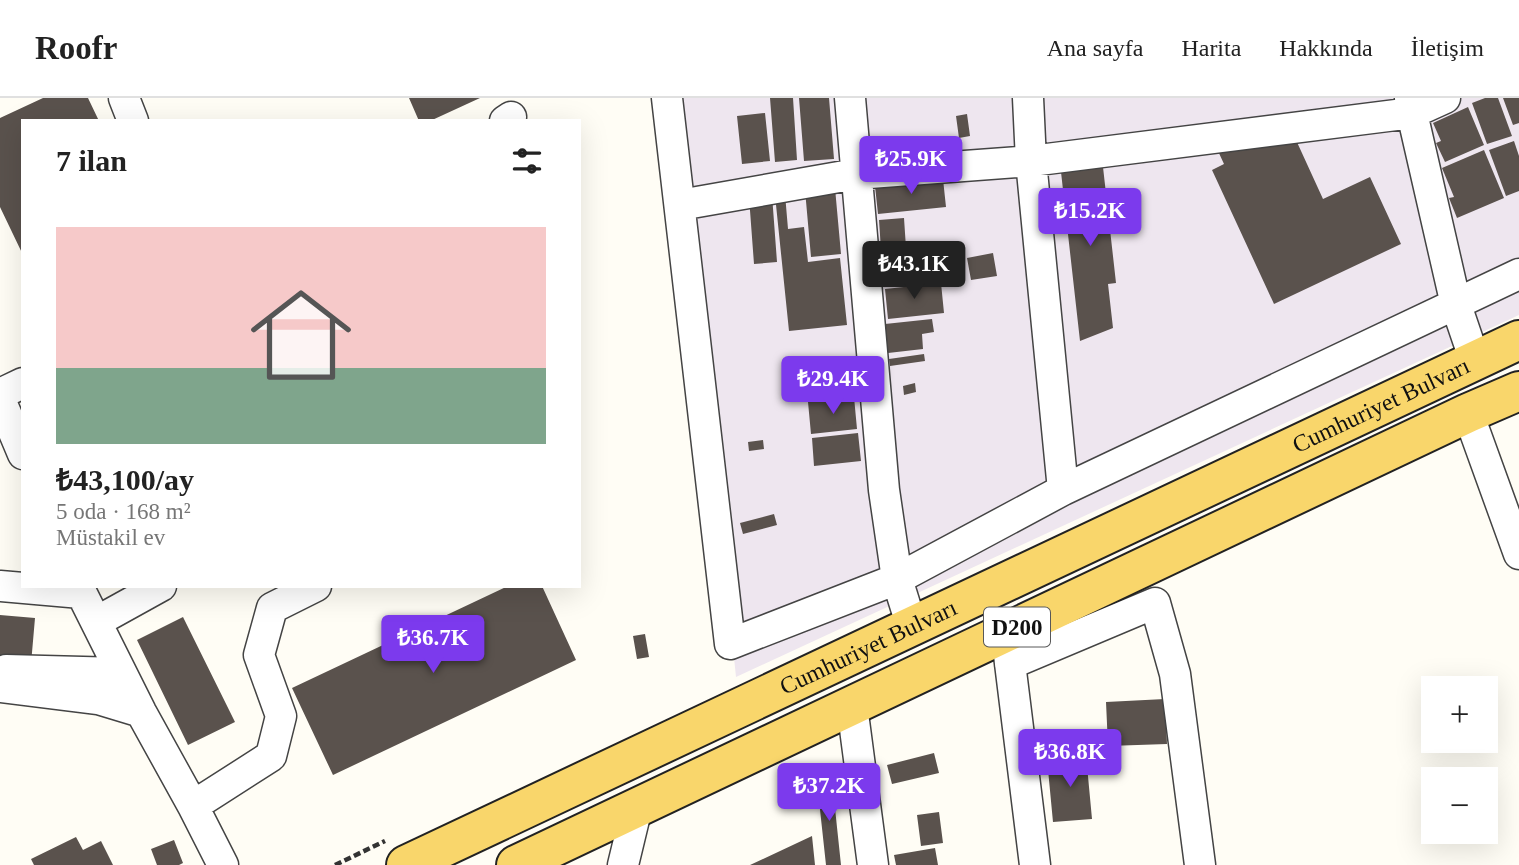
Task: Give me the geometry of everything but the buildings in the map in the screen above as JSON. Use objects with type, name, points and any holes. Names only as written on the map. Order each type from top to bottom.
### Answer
[{"type":"main road","name":"Cumhuriyet Bulvarı","points":[[406,865],[1519,340]]},
{"type":"main road","name":"Cumhuriyet Bulvarı","points":[[516,865],[925,671],[1008,648],[1468,413],[1519,391]]},
{"type":"main road","points":[[912,627],[925,671]]},
{"type":"street","points":[[124,98],[132,119]]},
{"type":"street","points":[[667,98],[730,645],[897,579],[1063,491],[1519,274]]},
{"type":"street","points":[[850,98],[884,490],[897,579],[912,627]]},
{"type":"street","points":[[1028,98],[1031,161],[1063,491]]},
{"type":"street","points":[[680,205],[856,174],[1031,161],[1411,106],[1445,98]]},
{"type":"street","points":[[1411,106],[1456,305],[1475,361]]},
{"type":"street","points":[[0,394],[21,384]]},
{"type":"street","points":[[0,399],[21,449]]},
{"type":"street","points":[[1468,413],[1509,492],[1519,554]]},
{"type":"street","points":[[0,586],[21,587]]},
{"type":"street","points":[[40,588],[80,590],[141,712],[223,865]]},
{"type":"street","points":[[96,622],[157,588]]},
{"type":"street","points":[[193,806],[271,757],[281,716],[259,655],[272,608],[312,588]]},
{"type":"street","points":[[1035,865],[1008,648],[1156,603],[1175,674],[1200,865]]},
{"type":"street","points":[[0,669],[121,673]]},
{"type":"street","points":[[0,687],[98,699],[141,712]]},
{"type":"street","points":[[852,706],[873,865]]},
{"type":"street","points":[[624,865],[638,807]]},
{"type":"shaded area","points":[[677,98],[1519,98],[1519,315],[736,677]]}]
